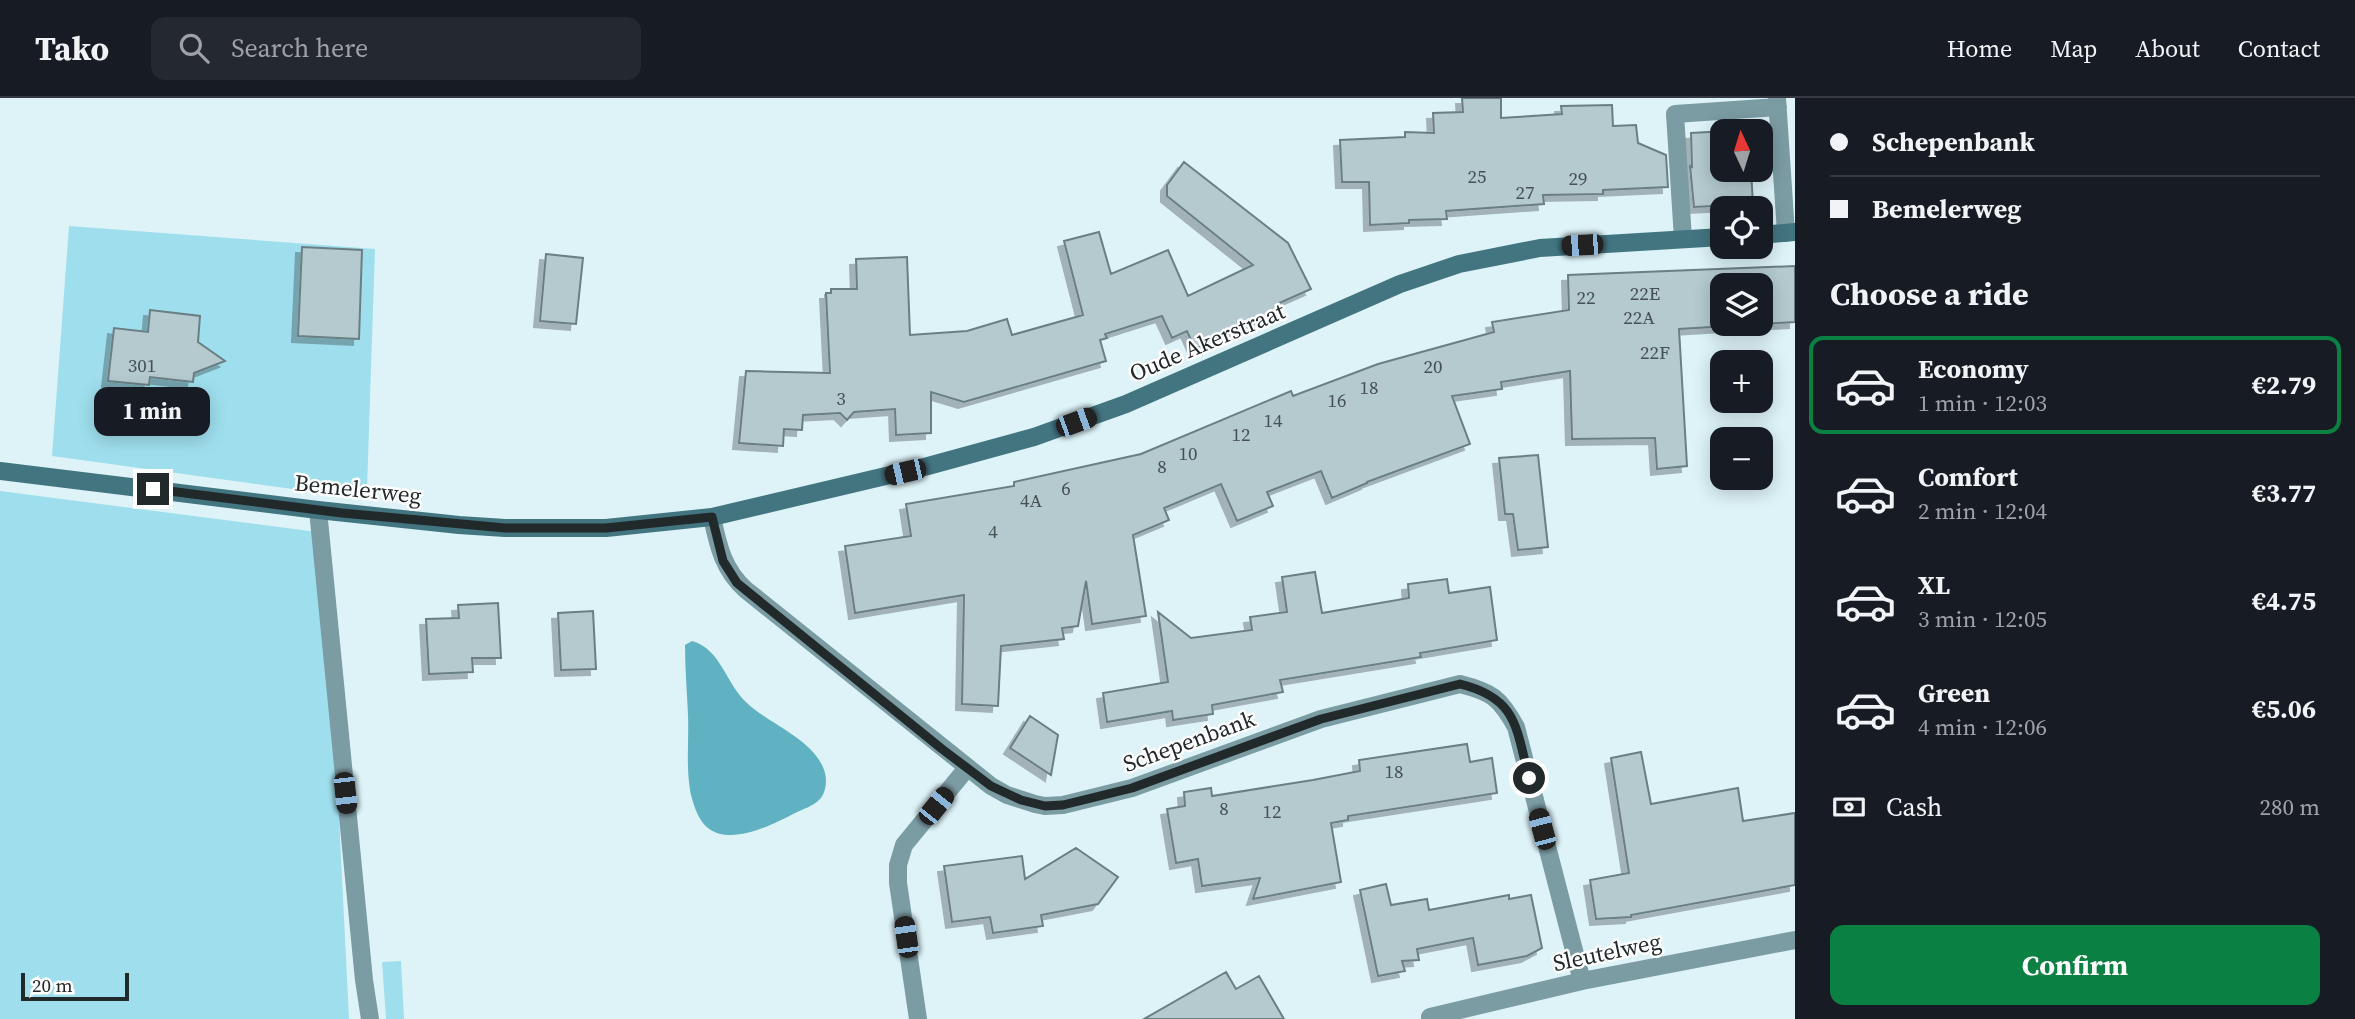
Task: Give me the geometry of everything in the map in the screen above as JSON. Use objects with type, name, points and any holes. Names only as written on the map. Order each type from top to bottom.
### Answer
[{"type":"street","points":[[1684,239],[1675,114],[1778,102],[1790,232]]},
{"type":"street","name":"Oude Akerstraat","points":[[712,517],[928,466],[1034,437],[1126,404],[1400,284],[1459,264],[1540,248],[1710,238]]},
{"type":"street","name":"Bemelerweg","points":[[0,471],[318,510],[505,528],[606,528],[712,517]]},
{"type":"street","points":[[318,510],[359,939],[370,1019]]},
{"type":"street","name":"Schepenbank","points":[[712,517],[723,561],[737,583],[967,768],[1007,795],[1035,804],[1054,806],[1144,785],[1321,719],[1460,684],[1479,688],[1503,703],[1516,727],[1582,981]]},
{"type":"street","points":[[918,1019],[898,883],[899,858],[904,845],[967,768]]},
{"type":"street","name":"Sleutelweg","points":[[1430,1017],[1582,981],[1795,940]]},
{"type":"shaded area","points":[[69,226],[375,249],[367,489],[329,494],[52,456]]},
{"type":"shaded area","points":[[0,491],[325,533],[349,1019],[0,1019]]},
{"type":"shaded area","points":[[692,641],[710,651],[747,703],[802,742],[820,761],[826,783],[823,795],[818,801],[751,832],[728,835],[717,833],[704,825],[692,800],[688,771],[685,645]]},
{"type":"shaded area","points":[[401,961],[404,1019],[386,1019],[382,962]]},
{"type":"building","points":[[1462,98],[1501,98],[1501,118],[1562,114],[1561,106],[1612,105],[1613,126],[1636,125],[1638,143],[1666,155],[1668,187],[1603,190],[1603,194],[1543,195],[1544,204],[1446,211],[1447,219],[1370,225],[1369,182],[1342,182],[1340,140],[1405,137],[1405,132],[1434,133],[1433,113],[1463,112]]},
{"type":"building","points":[[1710,132],[1710,182],[1752,182],[1753,196],[1710,196],[1710,206],[1694,207],[1690,166],[1692,167],[1691,133]]},
{"type":"building","points":[[1184,162],[1288,243],[1311,289],[1277,304],[1279,310],[1195,349],[1187,331],[1172,338],[1162,316],[1105,334],[1107,338],[1100,340],[1106,361],[964,402],[931,392],[931,433],[896,435],[895,409],[854,412],[847,420],[840,413],[803,415],[802,430],[784,429],[783,446],[739,443],[746,371],[830,373],[826,293],[831,293],[831,289],[857,289],[856,259],[907,257],[910,335],[967,331],[1007,319],[1012,335],[1083,315],[1064,241],[1099,232],[1111,274],[1168,250],[1188,296],[1253,265],[1167,196],[1167,185]]},
{"type":"building","points":[[302,247],[362,250],[359,339],[298,336]]},
{"type":"building","points":[[546,254],[583,258],[576,324],[540,321]]},
{"type":"building","points":[[1795,266],[1795,322],[1773,323],[1773,273],[1710,273],[1710,327],[1679,329],[1687,466],[1657,469],[1655,438],[1572,439],[1570,371],[1501,382],[1502,389],[1452,396],[1470,444],[1367,482],[1332,498],[1321,471],[1267,492],[1273,506],[1237,521],[1221,484],[1164,508],[1169,520],[1133,535],[1146,616],[1092,624],[1086,581],[1078,626],[1062,628],[1064,639],[1001,646],[998,706],[962,704],[964,595],[855,613],[845,546],[911,536],[906,504],[1014,486],[1014,482],[1141,454],[1291,391],[1293,396],[1378,364],[1494,332],[1492,322],[1569,310],[1568,275]]},
{"type":"building","points":[[150,310],[200,316],[198,342],[225,361],[194,373],[193,382],[150,377],[149,385],[108,381],[114,328],[148,332]]},
{"type":"building","points":[[1538,455],[1548,547],[1518,550],[1513,514],[1505,514],[1499,458]]},
{"type":"building","points":[[1315,572],[1322,613],[1409,598],[1408,584],[1447,579],[1449,593],[1490,587],[1497,640],[1420,653],[1421,657],[1280,680],[1283,692],[1212,705],[1213,714],[1173,720],[1172,711],[1107,722],[1103,693],[1168,682],[1158,612],[1191,638],[1252,630],[1250,617],[1287,612],[1282,577]]},
{"type":"building","points":[[498,603],[501,658],[472,658],[473,672],[429,674],[426,619],[459,618],[458,605]]},
{"type":"building","points":[[593,611],[596,669],[561,670],[558,613]]},
{"type":"building","points":[[1030,716],[1058,735],[1051,775],[1010,748]]},
{"type":"building","points":[[1467,744],[1470,762],[1492,758],[1497,793],[1348,816],[1348,820],[1331,823],[1341,882],[1253,899],[1260,878],[1202,886],[1198,859],[1176,863],[1167,809],[1185,806],[1184,792],[1211,788],[1212,796],[1313,780],[1360,771],[1359,760]]},
{"type":"building","points":[[1641,752],[1651,804],[1738,788],[1743,821],[1795,813],[1795,885],[1631,917],[1596,919],[1590,880],[1629,873],[1611,758]]},
{"type":"building","points":[[1076,848],[1118,877],[1098,904],[1041,915],[1043,926],[993,933],[990,917],[952,922],[944,866],[1022,856],[1025,879]]},
{"type":"building","points":[[1386,884],[1391,905],[1427,899],[1429,910],[1509,895],[1509,899],[1531,895],[1542,948],[1527,956],[1478,965],[1473,938],[1417,949],[1419,960],[1402,961],[1405,971],[1378,976],[1360,890]]},
{"type":"building","points":[[1226,972],[1236,989],[1259,976],[1284,1019],[1144,1019]]},
{"type":"route","points":[[153,489],[342,513],[505,528],[606,528],[712,517],[723,561],[737,583],[991,786],[1007,795],[1045,806],[1063,805],[1132,788],[1321,719],[1460,684],[1479,688],[1503,703],[1516,727],[1529,778]]}]
